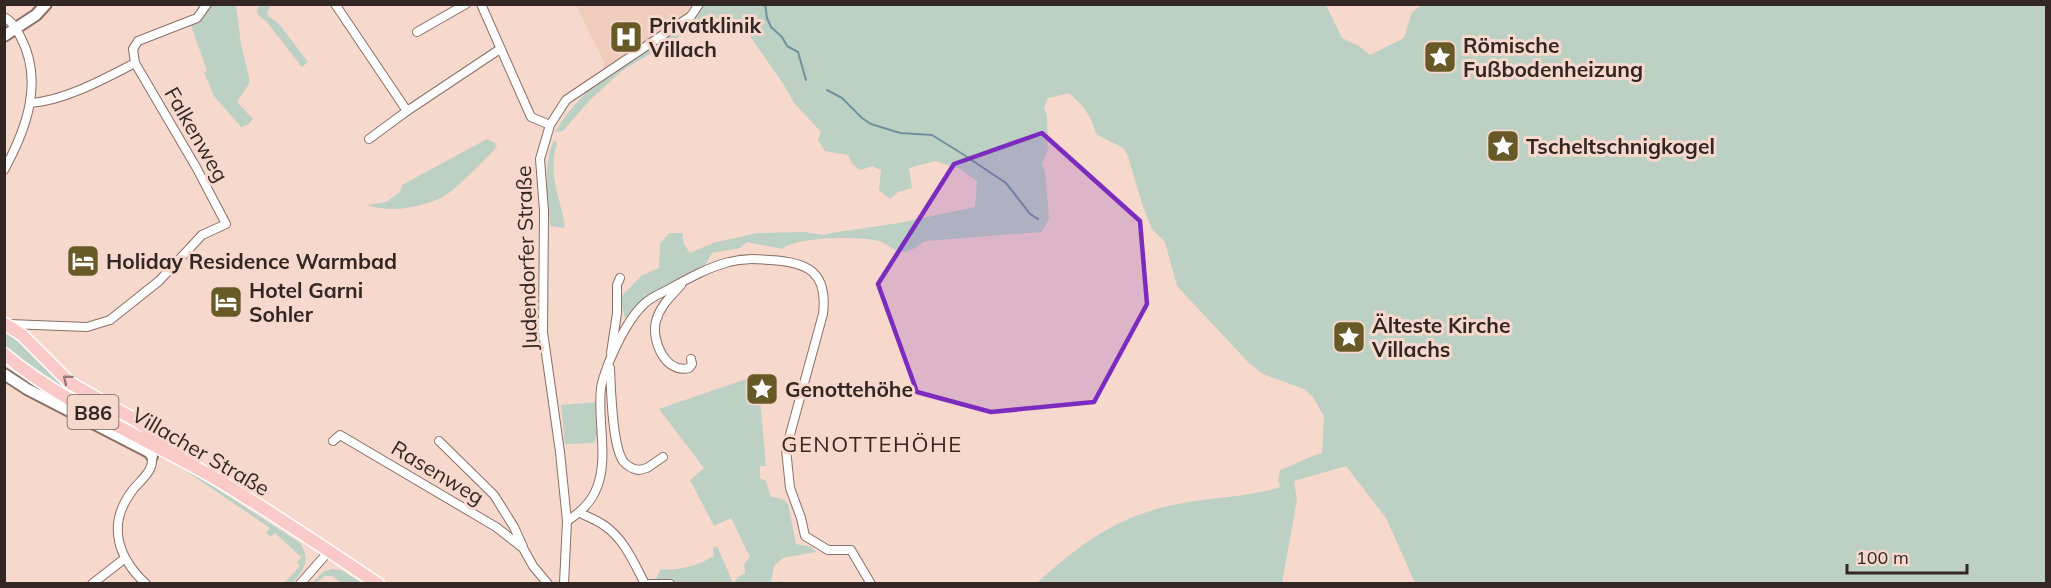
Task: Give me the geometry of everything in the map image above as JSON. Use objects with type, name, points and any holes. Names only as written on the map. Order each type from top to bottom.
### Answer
[{"type":"main road","points":[[5,324],[22,335],[70,383],[137,421],[220,481]]},
{"type":"main road","name":"Villacher Straße","points":[[4,354],[62,395],[220,481],[378,584]]},
{"type":"main road","points":[[152,456],[186,463]]},
{"type":"street","points":[[4,36],[46,4]]},
{"type":"street","points":[[31,103],[42,102],[97,83],[135,63],[133,49],[138,41],[197,18],[207,4]]},
{"type":"street","points":[[335,4],[407,111]]},
{"type":"street","points":[[417,32],[466,4]]},
{"type":"street","points":[[481,4],[531,117],[550,125]]},
{"type":"street","name":"Judendorfer Straße","points":[[564,584],[567,521],[543,332],[544,211],[540,159],[550,125],[566,100],[691,16],[699,4]]},
{"type":"street","points":[[4,17],[10,20],[24,44],[30,64],[31,103],[21,138],[4,170]]},
{"type":"street","points":[[369,139],[500,49]]},
{"type":"street","name":"Falkenweg","points":[[5,324],[87,327],[111,320],[159,281],[202,236],[226,224],[196,167],[135,63]]},
{"type":"street","points":[[663,457],[647,468],[639,470],[624,463],[620,456],[613,417],[609,362],[630,320],[644,303],[686,280],[723,264],[750,259],[779,261],[801,265],[811,270],[819,278],[823,289],[823,308],[787,442],[789,483],[805,536],[828,550],[851,550],[871,584]]},
{"type":"street","points":[[567,521],[580,513],[594,495],[598,485],[602,440],[601,388],[609,362],[617,313],[617,285],[620,278]]},
{"type":"street","points":[[686,280],[661,308],[655,324],[655,334],[660,350],[673,366],[686,369],[690,366],[691,359]]},
{"type":"street","points":[[4,374],[27,389],[152,456],[152,469],[125,502],[118,520],[118,538],[124,559],[146,584]]},
{"type":"street","name":"Rasenweg","points":[[333,441],[340,435],[496,527],[523,548]]},
{"type":"street","name":"Rasenweg","points":[[439,441],[494,495],[514,527],[533,566],[548,584]]},
{"type":"street","points":[[580,513],[611,531],[630,554],[645,584]]},
{"type":"street","points":[[300,584],[329,551]]},
{"type":"street","points":[[92,584],[124,559]]},
{"type":"street","points":[[650,584],[670,584]]},
{"type":"highlighted area","points":[[1042,133],[1140,221],[1147,304],[1094,402],[991,412],[917,392],[878,284],[954,164]]},
{"type":"shaded area","name":"Privatklinik Villach","points":[[576,5],[699,5],[694,13],[606,75],[604,62]]},
{"type":"green space","points":[[210,5],[236,5],[241,44],[250,82],[237,102],[253,119],[249,124],[241,127],[214,96],[204,72],[207,71],[191,25],[200,21]]},
{"type":"green space","points":[[260,5],[271,5],[268,16],[279,24],[308,62],[302,67],[266,21],[258,15],[257,10]]},
{"type":"green space","points":[[699,5],[1326,5],[1342,38],[1359,46],[1370,55],[1404,38],[1412,12],[1422,5],[2046,5],[2046,583],[1415,583],[1386,518],[1346,466],[1294,481],[1297,500],[1282,583],[1037,583],[1073,552],[1108,529],[1147,512],[1194,501],[1281,487],[1278,481],[1280,470],[1322,453],[1324,416],[1313,397],[1304,389],[1263,374],[1248,362],[1177,286],[1165,242],[1152,229],[1128,156],[1123,148],[1095,132],[1092,121],[1085,110],[1069,93],[1048,98],[1044,107],[1047,116],[1048,149],[1042,165],[1045,171],[1049,218],[1042,232],[925,241],[904,252],[897,251],[879,241],[858,238],[814,239],[782,249],[747,242],[740,248],[712,253],[703,269],[678,279],[646,298],[625,318],[620,298],[641,276],[659,268],[660,244],[669,233],[682,233],[684,244],[690,253],[713,243],[757,233],[804,232],[824,235],[899,223],[975,207],[977,181],[960,169],[935,161],[909,168],[912,188],[898,192],[890,199],[879,190],[881,170],[872,166],[861,170],[853,165],[848,155],[825,151],[818,140],[821,132],[794,103],[742,25],[720,17],[700,24],[623,70],[590,100],[563,131],[555,132],[568,113],[600,80],[694,13]]},
{"type":"green space","points":[[487,139],[495,143],[497,147],[447,195],[404,208],[385,209],[367,205],[386,202],[400,192],[402,185]]},
{"type":"green space","points":[[554,140],[557,143],[553,166],[554,176],[565,228],[550,226],[547,172]]},
{"type":"green space","points":[[4,328],[135,427],[132,428],[82,400],[20,360],[5,348]]},
{"type":"green space","points":[[758,377],[766,466],[760,466],[760,478],[766,481],[771,497],[782,499],[788,504],[796,544],[811,547],[816,552],[783,558],[774,566],[771,581],[773,583],[734,583],[745,573],[744,564],[750,557],[731,518],[714,526],[690,480],[704,468],[659,409],[749,378]]},
{"type":"green space","points":[[597,402],[598,432],[594,443],[565,444],[561,405]]},
{"type":"green space","points":[[180,467],[300,543],[305,555],[305,564],[292,583],[284,583],[300,566],[297,562],[301,557],[275,533],[271,537],[266,533],[270,528]]},
{"type":"green space","points":[[717,546],[733,583],[674,584],[655,581],[661,569],[689,567],[702,562],[714,556],[713,548]]},
{"type":"green space","points":[[332,569],[341,570],[362,583],[341,583],[332,576],[325,576],[316,583],[312,583],[323,572]]},
{"type":"waterway","points":[[765,4],[771,27],[782,37],[787,46],[798,52],[806,80]]},
{"type":"waterway","points":[[827,90],[842,98],[871,124],[900,133],[932,135],[1006,183],[1030,214],[1038,219]]},
{"type":"place","name":"Privatklinik Villach","points":[[626,37]]},
{"type":"place","name":"Römische Fußbodenheizung","points":[[1440,57]]},
{"type":"place","name":"Tscheltschnigkogel","points":[[1503,146]]},
{"type":"place","name":"Holiday Residence Warmbad","points":[[83,261]]},
{"type":"place","name":"Hotel Garni Sohler","points":[[226,302]]},
{"type":"place","name":"Älteste Kirche Villachs","points":[[1349,337]]},
{"type":"place","name":"Genottehöhe","points":[[762,389]]},
{"type":"district","name":"GENOTTEHÖHE","points":[[872,444]]}]
